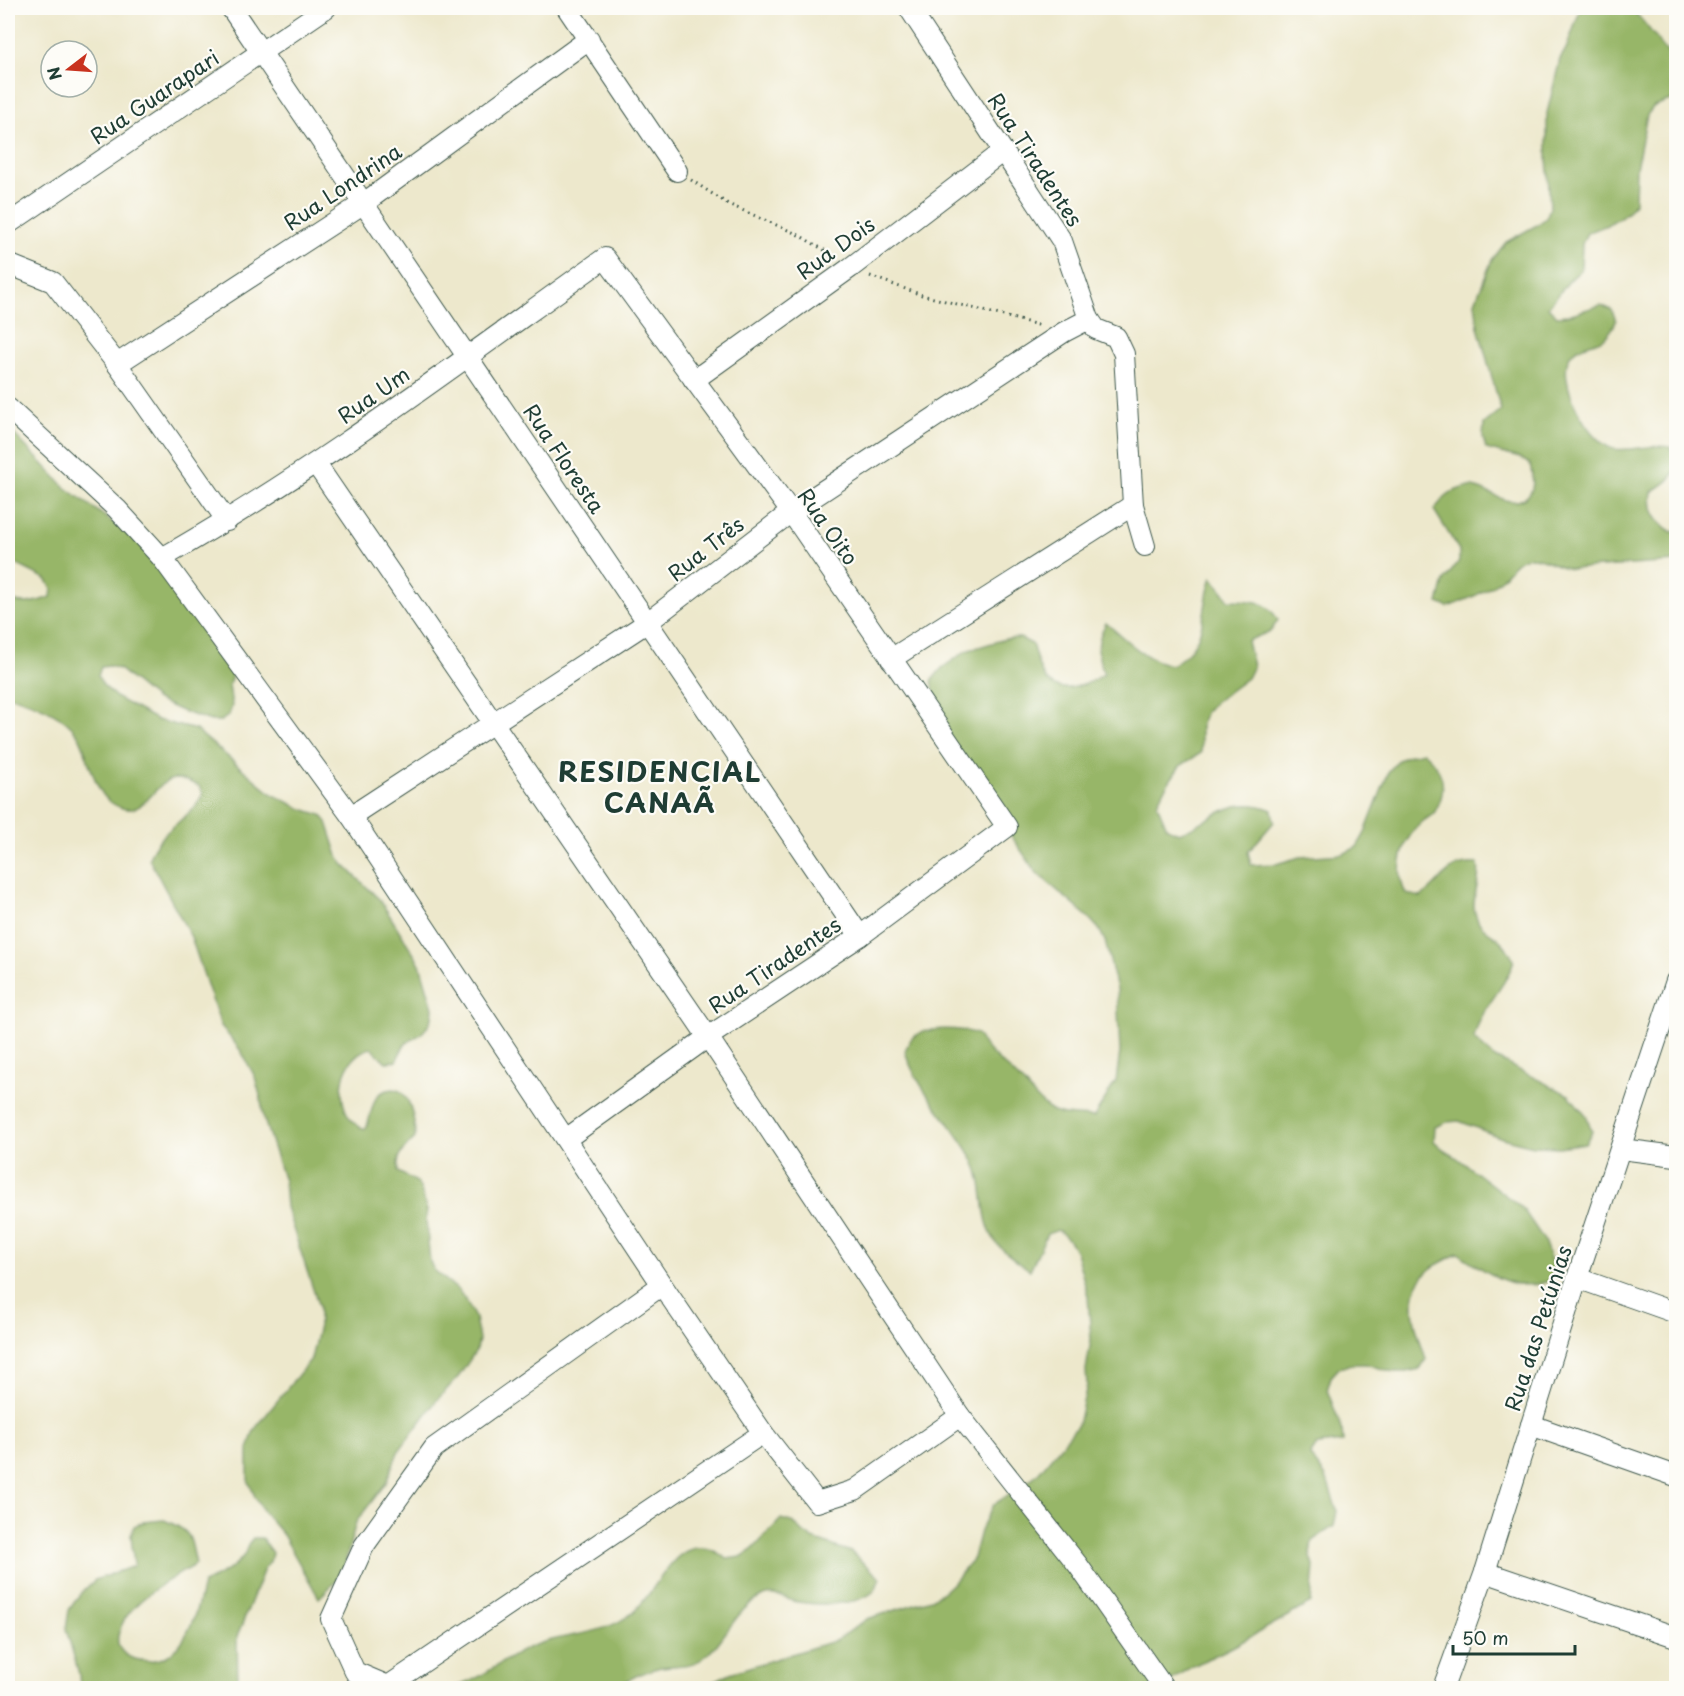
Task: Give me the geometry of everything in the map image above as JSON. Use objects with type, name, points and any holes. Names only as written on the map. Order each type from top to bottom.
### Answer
[{"type":"street","name":"Rua Floresta","points":[[231,8],[860,936]]},
{"type":"street","name":"Rua Guarapari","points":[[8,224],[326,8]]},
{"type":"street","points":[[567,8],[677,171]]},
{"type":"street","name":"Rua Tiradentes","points":[[909,8],[1062,241],[1089,319]]},
{"type":"street","name":"Rua Londrina","points":[[117,364],[364,203],[589,39]]},
{"type":"street","name":"Rua Dois","points":[[694,380],[850,268],[1003,151]]},
{"type":"street","name":"Rua Oito","points":[[605,258],[791,513],[1007,827]]},
{"type":"street","name":"Rua Um","points":[[162,558],[227,521],[316,464],[605,258]]},
{"type":"street","points":[[8,264],[53,282],[117,364],[227,521]]},
{"type":"street","points":[[1089,319],[1096,328],[1116,337],[1124,354],[1133,505],[1145,546]]},
{"type":"street","name":"Rua Três","points":[[351,816],[648,622],[791,513],[1064,332],[1089,319]]},
{"type":"street","points":[[8,408],[117,509],[162,558],[351,816],[662,1285],[763,1433],[817,1502],[855,1490],[960,1416]]},
{"type":"street","points":[[316,464],[708,1037],[960,1416],[1078,1565],[1164,1689]]},
{"type":"street","points":[[891,659],[1133,505]]},
{"type":"street","name":"Rua Tiradentes","points":[[566,1139],[708,1037],[860,936],[1007,827]]},
{"type":"street","name":"Rua das Petúnias","points":[[1443,1689],[1485,1572],[1621,1149],[1673,1005],[1677,981]]},
{"type":"street","points":[[1621,1149],[1677,1156]]},
{"type":"street","points":[[1578,1278],[1677,1313]]},
{"type":"street","points":[[662,1285],[434,1448],[364,1546],[331,1619],[355,1672],[388,1686],[763,1433]]},
{"type":"street","points":[[1531,1425],[1677,1476]]},
{"type":"street","points":[[1485,1572],[1677,1637]]},
{"type":"green space","points":[[1581,8],[1630,8],[1676,61],[1676,98],[1654,106],[1647,115],[1636,168],[1635,202],[1627,213],[1587,233],[1582,244],[1581,270],[1548,307],[1557,316],[1601,305],[1612,310],[1616,321],[1606,336],[1580,347],[1570,356],[1567,380],[1577,409],[1594,436],[1604,445],[1621,450],[1656,446],[1670,447],[1676,469],[1666,483],[1652,492],[1651,499],[1658,520],[1672,532],[1676,531],[1676,562],[1571,569],[1531,557],[1522,559],[1490,587],[1448,607],[1438,603],[1444,581],[1459,561],[1459,550],[1434,510],[1446,497],[1461,488],[1478,488],[1505,500],[1519,501],[1529,495],[1532,487],[1530,464],[1520,458],[1486,449],[1483,438],[1484,424],[1501,410],[1478,327],[1475,302],[1492,260],[1506,242],[1537,225],[1546,218],[1550,208],[1547,113],[1560,59]]},
{"type":"green space","points":[[8,428],[65,487],[157,555],[229,652],[232,675],[229,685],[232,706],[229,715],[221,721],[211,721],[157,700],[119,669],[110,666],[101,667],[98,676],[103,685],[117,698],[157,720],[196,730],[272,794],[302,809],[321,815],[327,822],[338,856],[343,864],[380,900],[420,964],[433,1008],[428,1026],[421,1034],[405,1044],[396,1061],[386,1062],[371,1048],[359,1054],[350,1063],[344,1075],[343,1102],[355,1124],[365,1129],[377,1096],[388,1090],[396,1090],[407,1099],[413,1115],[415,1138],[404,1149],[400,1157],[398,1172],[417,1182],[421,1190],[427,1211],[430,1262],[434,1270],[459,1291],[466,1301],[475,1318],[479,1340],[477,1349],[459,1376],[436,1401],[398,1452],[386,1483],[356,1522],[342,1575],[319,1598],[283,1535],[264,1513],[255,1497],[248,1480],[248,1449],[254,1430],[311,1359],[319,1326],[319,1307],[286,1207],[284,1181],[263,1116],[255,1077],[241,1051],[221,1026],[191,937],[149,859],[156,844],[192,810],[203,794],[199,786],[178,779],[161,786],[140,806],[132,809],[122,808],[109,801],[100,790],[78,735],[64,720],[46,709],[8,695],[8,598],[23,603],[34,602],[51,597],[52,588],[46,579],[8,560]]},
{"type":"green space","points":[[1212,577],[1229,600],[1263,604],[1278,620],[1271,631],[1247,641],[1253,666],[1247,678],[1206,711],[1201,724],[1201,753],[1180,766],[1163,791],[1157,804],[1167,828],[1179,833],[1234,807],[1258,806],[1272,810],[1274,822],[1248,852],[1251,865],[1276,864],[1300,857],[1343,854],[1357,847],[1389,771],[1398,760],[1423,752],[1433,762],[1442,781],[1442,794],[1434,813],[1415,829],[1405,846],[1401,866],[1402,885],[1406,894],[1421,897],[1452,869],[1467,864],[1478,864],[1474,903],[1477,918],[1484,928],[1499,939],[1514,960],[1505,980],[1481,1018],[1474,1039],[1495,1058],[1569,1095],[1587,1117],[1592,1132],[1585,1143],[1559,1147],[1533,1146],[1502,1138],[1459,1121],[1447,1122],[1435,1127],[1434,1141],[1523,1209],[1544,1240],[1554,1269],[1549,1281],[1524,1285],[1513,1283],[1490,1274],[1458,1253],[1433,1267],[1423,1277],[1416,1287],[1413,1298],[1415,1322],[1426,1359],[1420,1369],[1393,1372],[1366,1364],[1352,1364],[1339,1368],[1331,1377],[1327,1390],[1342,1429],[1343,1442],[1317,1445],[1310,1456],[1326,1477],[1337,1511],[1334,1526],[1312,1541],[1310,1554],[1314,1566],[1311,1603],[1188,1669],[1164,1688],[701,1688],[730,1673],[837,1640],[867,1619],[931,1599],[943,1592],[956,1580],[973,1558],[980,1531],[993,1505],[1039,1472],[1078,1425],[1087,1385],[1086,1370],[1091,1340],[1088,1296],[1076,1252],[1069,1240],[1058,1230],[1047,1234],[1030,1270],[998,1245],[987,1221],[981,1181],[974,1161],[957,1133],[918,1081],[905,1051],[912,1038],[925,1031],[953,1029],[977,1034],[992,1054],[1047,1108],[1072,1116],[1094,1117],[1116,1081],[1120,1052],[1117,989],[1105,941],[1099,929],[1036,872],[946,741],[936,709],[932,680],[942,668],[966,651],[1005,639],[1020,638],[1032,644],[1041,670],[1050,683],[1063,688],[1077,686],[1104,674],[1098,648],[1106,623],[1145,654],[1172,665],[1193,647],[1198,637]]},
{"type":"green space","points":[[781,1519],[794,1523],[813,1539],[851,1552],[880,1578],[875,1590],[867,1596],[849,1602],[827,1604],[798,1602],[767,1595],[747,1607],[702,1659],[687,1665],[661,1667],[648,1671],[615,1688],[450,1688],[483,1675],[535,1645],[597,1630],[620,1621],[638,1608],[673,1561],[681,1554],[694,1548],[705,1548],[727,1559],[741,1557],[752,1550]]},
{"type":"green space","points":[[164,1520],[185,1531],[188,1535],[196,1564],[152,1592],[131,1610],[119,1632],[120,1649],[132,1658],[150,1661],[167,1656],[175,1650],[187,1634],[203,1584],[236,1564],[253,1538],[262,1538],[272,1553],[237,1637],[238,1688],[80,1688],[79,1674],[66,1629],[69,1610],[80,1594],[95,1580],[134,1566],[131,1535],[134,1526],[143,1522]]},
{"type":"district","name":"RESIDENCIAL CANAÃ","points":[[660,786]]}]
